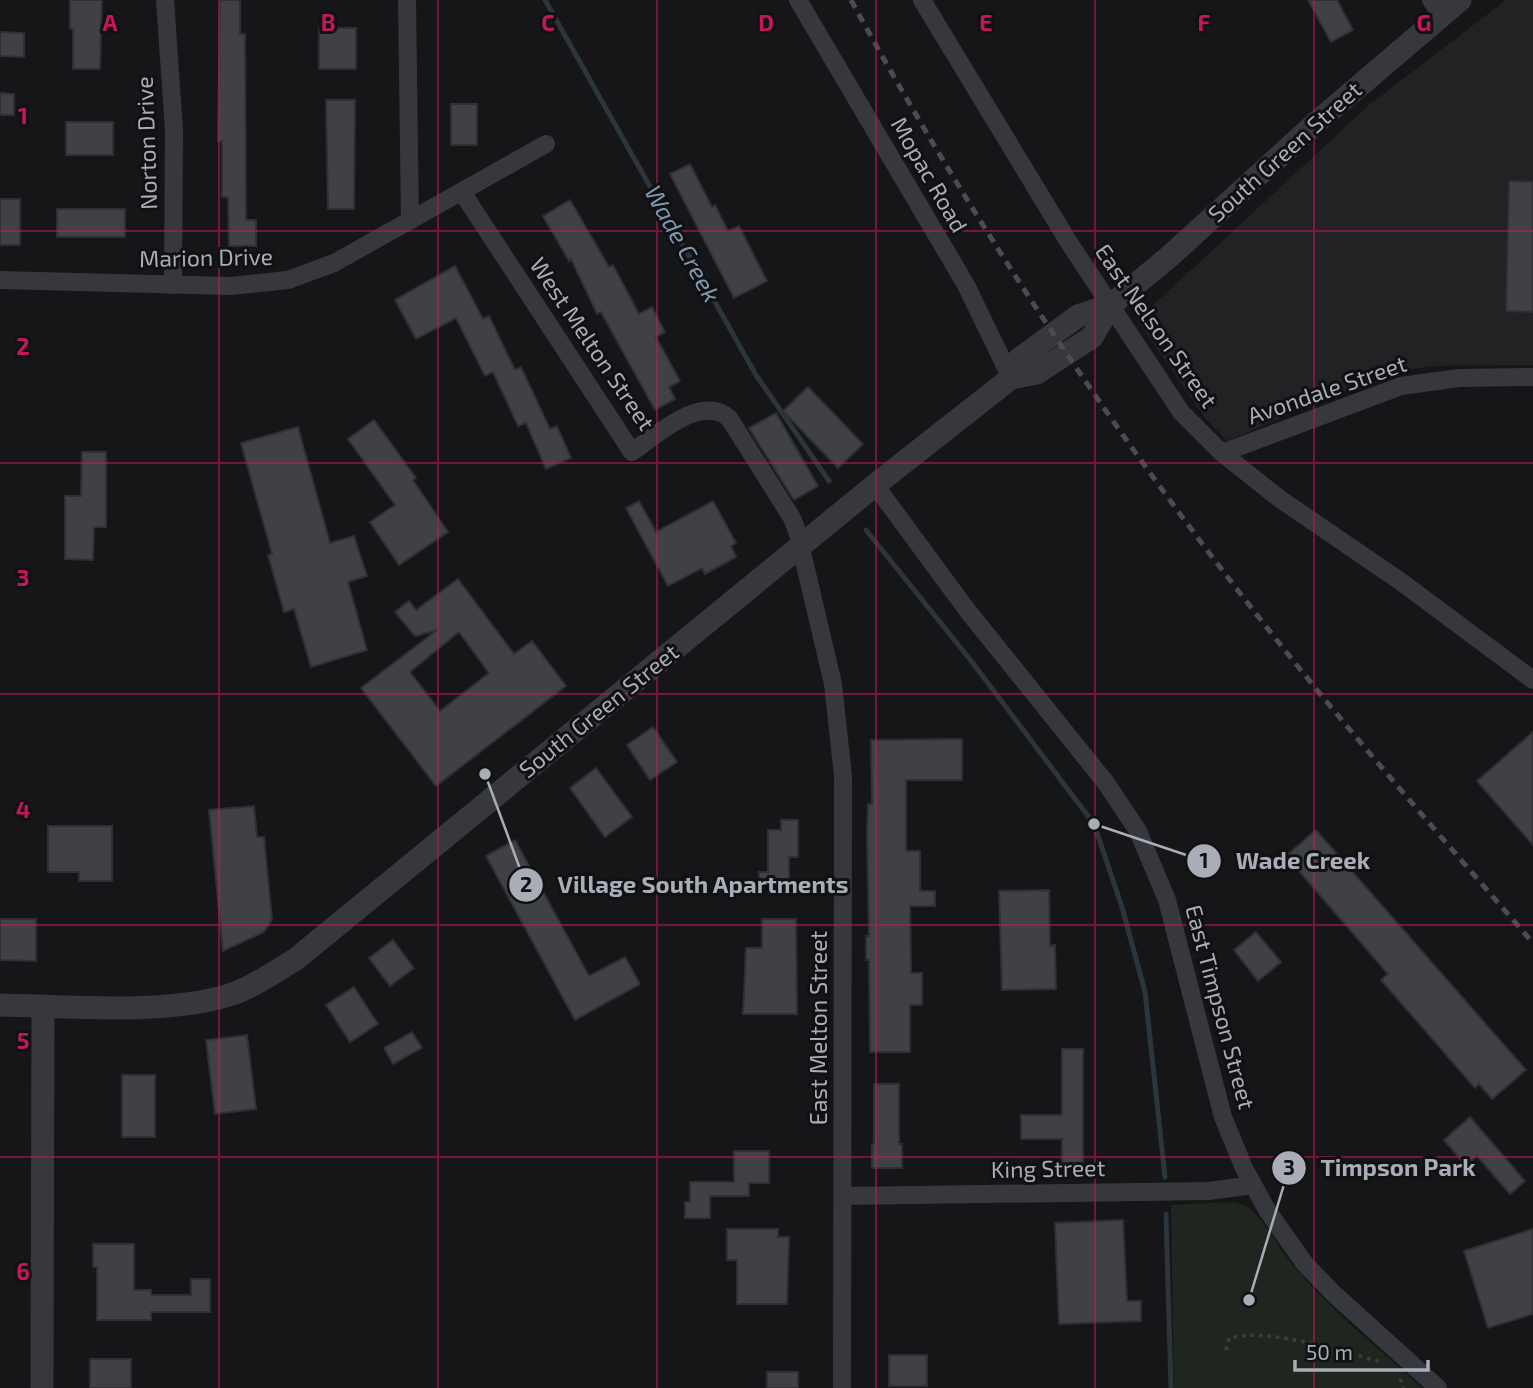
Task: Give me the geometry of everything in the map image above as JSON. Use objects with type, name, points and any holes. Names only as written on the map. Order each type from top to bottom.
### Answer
[{"type":"street","name":"Norton Drive","points":[[165,0],[174,130],[173,285]]},
{"type":"street","points":[[407,0],[410,221]]},
{"type":"street","name":"Mopac Road","points":[[798,0],[966,285],[1011,378]]},
{"type":"street","name":"East Nelson Street","points":[[922,0],[1068,241],[1181,412],[1222,453],[1280,499],[1401,581],[1533,680]]},
{"type":"street","name":"South Green Street","points":[[0,1005],[141,1007],[198,1003],[236,993],[279,970],[315,944],[875,485],[1011,378],[1037,373],[1092,337],[1111,305],[1170,256],[1317,122],[1436,7],[1460,0]]},
{"type":"street","name":"Marion Drive","points":[[0,280],[245,286],[288,280],[334,263],[546,144]]},
{"type":"street","name":"West Melton Street","points":[[462,192],[632,452],[693,412],[705,410],[722,413],[729,418],[792,518],[801,546]]},
{"type":"street","name":"Avondale Street","points":[[1222,453],[1401,386],[1459,378],[1533,377]]},
{"type":"street","name":"East Timpson Street","points":[[875,485],[967,610],[1106,783],[1138,831],[1167,900],[1223,1117],[1267,1210],[1305,1264],[1333,1293],[1438,1388]]},
{"type":"street","name":"East Melton Street","points":[[801,546],[833,684],[843,776],[842,1388]]},
{"type":"street","points":[[42,1388],[43,1006]]},
{"type":"street","name":"King Street","points":[[843,1196],[1196,1191],[1253,1185]]},
{"type":"path","points":[[1226,1350],[1229,1338],[1246,1334],[1292,1340],[1389,1364]]},
{"type":"path","points":[[1396,1372],[1403,1388]]},
{"type":"shaded area","points":[[1506,0],[1533,0],[1533,365],[1433,366],[1407,370],[1376,378],[1227,441],[1205,418],[1137,320],[1369,105]]},
{"type":"shaded area","points":[[1234,1202],[1250,1209],[1314,1289],[1422,1388],[1174,1388],[1171,1205]]},
{"type":"building","points":[[70,0],[102,0],[100,69],[73,69]]},
{"type":"building","points":[[220,0],[240,0],[240,34],[245,34],[246,220],[256,220],[256,246],[229,246],[228,197],[222,197],[222,141],[218,141]]},
{"type":"building","points":[[1308,0],[1337,0],[1353,30],[1331,42]]},
{"type":"building","points":[[319,28],[356,28],[356,69],[319,69]]},
{"type":"building","points":[[0,32],[24,33],[24,57],[0,56]]},
{"type":"building","points":[[0,93],[14,94],[14,115],[0,115]]},
{"type":"building","points":[[326,100],[355,100],[354,209],[328,209]]},
{"type":"building","points":[[451,104],[477,104],[477,145],[451,145]]},
{"type":"building","points":[[66,122],[113,122],[113,155],[66,155]]},
{"type":"building","points":[[690,164],[728,231],[739,226],[767,281],[734,298],[670,174]]},
{"type":"building","points":[[1509,181],[1533,182],[1533,312],[1506,311]]},
{"type":"building","points":[[0,199],[20,199],[20,245],[0,245]]},
{"type":"building","points":[[570,200],[609,267],[613,265],[639,314],[652,307],[665,332],[656,337],[680,381],[669,387],[675,399],[655,410],[601,312],[597,314],[571,259],[569,261],[543,216]]},
{"type":"building","points":[[57,209],[125,209],[125,237],[57,237]]},
{"type":"building","points":[[455,266],[483,319],[489,316],[515,370],[521,367],[550,429],[557,426],[571,458],[546,469],[526,423],[518,426],[493,372],[485,376],[456,318],[416,339],[395,300]]},
{"type":"building","points":[[808,387],[863,444],[838,468],[783,411]]},
{"type":"building","points":[[776,413],[818,486],[794,500],[749,428]]},
{"type":"building","points":[[374,420],[416,478],[413,480],[448,532],[399,565],[370,522],[395,505],[348,439]]},
{"type":"building","points":[[298,427],[330,543],[354,536],[367,576],[348,582],[367,650],[311,667],[294,609],[284,612],[268,555],[272,554],[241,443]]},
{"type":"building","points":[[82,452],[106,452],[106,527],[94,527],[93,560],[65,559],[65,496],[81,496]]},
{"type":"building","points":[[639,501],[656,532],[713,501],[736,543],[731,546],[736,557],[705,574],[702,568],[668,586],[626,508]]},
{"type":"building","points":[[458,579],[514,654],[532,641],[566,686],[436,786],[361,688],[437,630],[415,636],[395,612],[409,601],[416,610]],"holes":[[[459,632],[489,673],[440,711],[410,672]]]},
{"type":"building","points":[[653,727],[677,762],[650,780],[627,745]]},
{"type":"building","points":[[1533,732],[1533,845],[1477,781]]},
{"type":"building","points":[[962,739],[962,780],[906,780],[906,851],[920,851],[920,891],[935,891],[935,906],[910,906],[911,973],[922,973],[922,1005],[910,1005],[910,1052],[870,1052],[869,960],[866,960],[866,936],[869,936],[867,835],[868,804],[872,804],[871,740]]},
{"type":"building","points":[[596,768],[632,817],[605,837],[570,788]]},
{"type":"building","points":[[254,806],[257,837],[264,837],[272,920],[264,932],[223,951],[209,810]]},
{"type":"building","points":[[781,820],[798,820],[798,857],[789,857],[789,886],[759,886],[759,872],[768,872],[768,830],[781,830]]},
{"type":"building","points":[[48,826],[112,826],[112,881],[79,881],[79,872],[48,872]]},
{"type":"building","points":[[1316,830],[1526,1070],[1492,1099],[1479,1084],[1475,1088],[1381,980],[1388,974],[1286,856]]},
{"type":"building","points":[[515,840],[589,976],[625,957],[640,984],[575,1020],[486,856]]},
{"type":"building","points":[[1049,890],[1050,946],[1055,945],[1056,989],[1002,990],[999,891]]},
{"type":"building","points":[[0,919],[36,919],[36,961],[0,960]]},
{"type":"building","points":[[762,919],[796,919],[797,1014],[743,1014],[746,948],[762,948]]},
{"type":"building","points":[[1256,932],[1281,962],[1258,981],[1234,950]]},
{"type":"building","points":[[393,940],[414,968],[390,986],[369,958]]},
{"type":"building","points":[[354,987],[378,1024],[350,1042],[326,1005]]},
{"type":"building","points":[[412,1032],[422,1048],[393,1064],[384,1048]]},
{"type":"building","points":[[247,1035],[256,1109],[215,1114],[206,1040]]},
{"type":"building","points":[[1062,1049],[1083,1049],[1083,1164],[1062,1163],[1062,1139],[1021,1139],[1021,1115],[1062,1115]]},
{"type":"building","points":[[122,1075],[155,1075],[155,1137],[122,1137]]},
{"type":"building","points":[[874,1084],[899,1084],[899,1144],[902,1144],[902,1168],[872,1168]]},
{"type":"building","points":[[1470,1117],[1525,1181],[1510,1194],[1477,1156],[1466,1166],[1444,1140]]},
{"type":"building","points":[[734,1151],[769,1151],[769,1183],[749,1183],[749,1196],[710,1196],[710,1218],[685,1218],[685,1202],[690,1202],[690,1182],[734,1182]]},
{"type":"building","points":[[1123,1220],[1127,1301],[1141,1301],[1141,1321],[1059,1324],[1055,1223]]},
{"type":"building","points":[[727,1229],[778,1229],[778,1237],[789,1237],[787,1304],[737,1304],[737,1260],[727,1260]]},
{"type":"building","points":[[1533,1229],[1533,1314],[1488,1328],[1464,1251]]},
{"type":"building","points":[[93,1244],[134,1244],[134,1290],[151,1290],[151,1295],[191,1295],[191,1279],[210,1279],[210,1312],[151,1312],[151,1320],[97,1320],[97,1267],[93,1267]]},
{"type":"building","points":[[889,1355],[927,1355],[927,1386],[889,1386]]},
{"type":"building","points":[[90,1359],[131,1359],[131,1388],[90,1388]]},
{"type":"building","points":[[767,1372],[798,1372],[798,1388],[767,1388]]},
{"type":"waterway","name":"Wade Creek","points":[[545,0],[756,375],[829,481]]},
{"type":"waterway","name":"Wade Creek","points":[[866,530],[972,662],[1094,824],[1122,907],[1145,992],[1165,1177]]},
{"type":"waterway","name":"Wade Creek","points":[[1166,1214],[1171,1388]]},
{"type":"railway","points":[[851,0],[989,235],[1141,461],[1250,606],[1319,692],[1533,943]]},
{"type":"place","name":"Village South Apartments","points":[[485,774]]},
{"type":"place","name":"Wade Creek","points":[[1094,824]]},
{"type":"place","name":"Timpson Park","points":[[1249,1300]]}]
